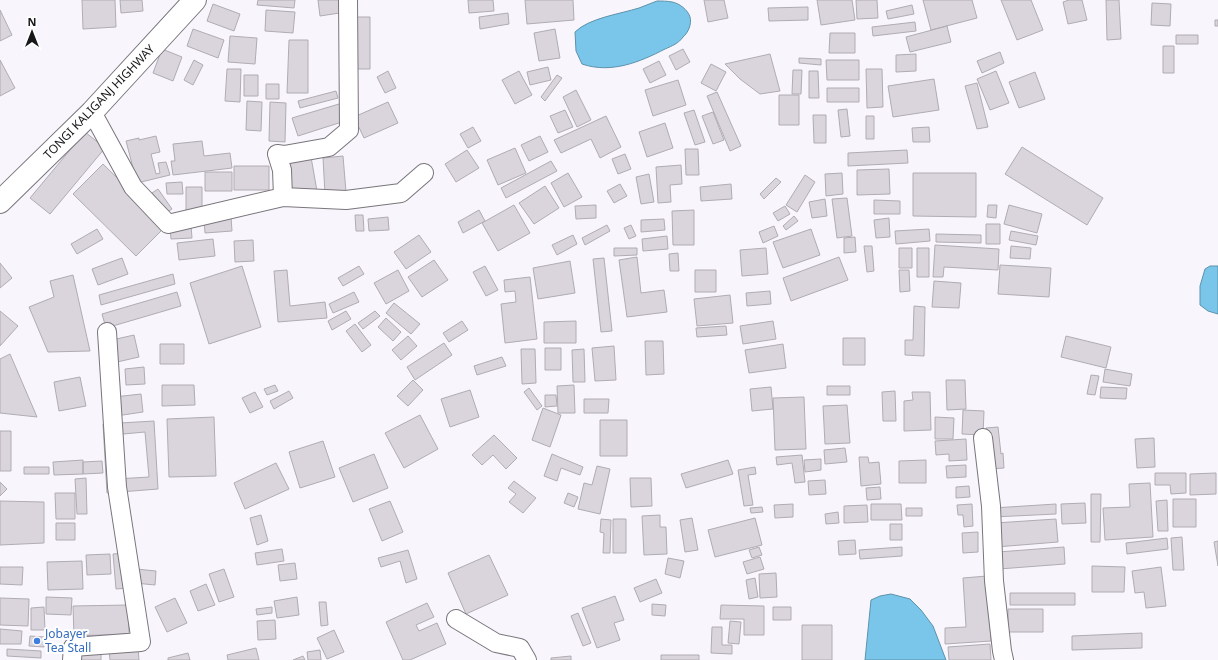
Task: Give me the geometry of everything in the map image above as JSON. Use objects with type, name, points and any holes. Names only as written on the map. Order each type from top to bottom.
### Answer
[{"type":"main road","name":"TONGI KALIGANJ HIGHWAY","points":[[0,202],[92,112],[195,0]]},
{"type":"street","points":[[283,197],[282,170],[277,154],[284,155],[329,147],[349,130],[348,0]]},
{"type":"street","points":[[92,112],[133,187],[168,224],[283,197],[346,200],[401,193],[424,174]]},
{"type":"street","points":[[72,660],[74,647],[141,642],[117,487],[107,332]]},
{"type":"street","points":[[983,438],[991,506],[994,581],[1004,660]]},
{"type":"street","points":[[456,619],[496,643],[520,648],[527,660]]},
{"type":"water","points":[[657,1],[675,3],[683,7],[689,14],[689,28],[679,41],[646,58],[625,65],[604,68],[582,64],[576,51],[575,32],[588,23],[639,8]]},
{"type":"water","points":[[1210,266],[1218,266],[1218,314],[1208,311],[1200,305],[1200,286],[1205,269]]},
{"type":"water","points":[[891,594],[910,599],[921,610],[933,626],[946,660],[865,660],[871,600],[880,596]]},
{"type":"building","points":[[82,0],[115,0],[116,27],[83,29]]},
{"type":"building","points":[[120,0],[142,0],[143,11],[121,13]]},
{"type":"building","points":[[258,0],[295,0],[294,8],[257,5]]},
{"type":"building","points":[[318,0],[344,0],[346,12],[320,16]]},
{"type":"building","points":[[468,0],[493,0],[494,11],[469,13]]},
{"type":"building","points":[[525,0],[573,0],[574,20],[527,24]]},
{"type":"building","points":[[704,0],[724,0],[728,18],[708,22]]},
{"type":"building","points":[[817,0],[852,0],[855,20],[821,25]]},
{"type":"building","points":[[856,0],[877,0],[878,18],[857,19]]},
{"type":"building","points":[[923,0],[972,0],[977,18],[931,30]]},
{"type":"building","points":[[1001,0],[1031,0],[1043,30],[1017,40]]},
{"type":"building","points":[[1069,0],[1082,0],[1087,20],[1068,24],[1063,2]]},
{"type":"building","points":[[1106,0],[1119,0],[1121,39],[1107,40]]},
{"type":"building","points":[[1152,3],[1171,4],[1170,26],[1151,25]]},
{"type":"building","points":[[213,4],[240,14],[234,31],[207,21]]},
{"type":"building","points":[[912,5],[914,14],[888,19],[886,11]]},
{"type":"building","points":[[808,7],[808,20],[769,21],[768,8]]},
{"type":"building","points":[[0,10],[12,35],[0,41]]},
{"type":"building","points":[[266,10],[295,12],[293,33],[265,31]]},
{"type":"building","points":[[508,13],[509,24],[480,29],[479,17]]},
{"type":"building","points":[[355,17],[370,17],[370,69],[354,69]]},
{"type":"building","points":[[1215,20],[1218,20],[1218,26],[1215,26]]},
{"type":"building","points":[[915,22],[916,31],[873,36],[872,27]]},
{"type":"building","points":[[947,26],[951,42],[910,52],[906,37]]},
{"type":"building","points":[[193,29],[224,40],[218,58],[187,46]]},
{"type":"building","points":[[555,29],[560,58],[539,61],[534,33]]},
{"type":"building","points":[[830,33],[855,33],[855,53],[829,53]]},
{"type":"building","points":[[1176,35],[1198,35],[1198,44],[1176,44]]},
{"type":"building","points":[[230,36],[257,38],[255,64],[228,62]]},
{"type":"building","points":[[289,40],[308,40],[308,93],[287,93]]},
{"type":"building","points":[[1163,46],[1174,46],[1174,73],[1163,73]]},
{"type":"building","points":[[162,49],[182,57],[173,81],[153,73]]},
{"type":"building","points":[[683,49],[690,62],[676,70],[669,56]]},
{"type":"building","points":[[1000,52],[1004,63],[982,73],[977,61]]},
{"type":"building","points":[[770,54],[780,91],[760,94],[740,79],[725,64]]},
{"type":"building","points":[[916,54],[916,71],[896,72],[896,55]]},
{"type":"building","points":[[799,58],[821,59],[821,65],[799,63]]},
{"type":"building","points":[[0,60],[15,88],[0,96]]},
{"type":"building","points":[[194,60],[203,65],[193,85],[184,80]]},
{"type":"building","points":[[826,60],[859,60],[859,80],[827,80]]},
{"type":"building","points":[[659,61],[666,75],[650,83],[643,69]]},
{"type":"building","points":[[711,64],[726,72],[716,91],[701,83]]},
{"type":"building","points":[[548,67],[551,80],[530,85],[527,72]]},
{"type":"building","points":[[227,69],[241,69],[240,102],[225,101]]},
{"type":"building","points":[[866,69],[882,69],[883,107],[867,108]]},
{"type":"building","points":[[793,70],[802,70],[801,94],[792,94]]},
{"type":"building","points":[[388,71],[396,88],[385,93],[377,77]]},
{"type":"building","points":[[519,71],[532,95],[515,104],[502,80]]},
{"type":"building","points":[[809,71],[818,71],[819,98],[809,98]]},
{"type":"building","points":[[996,71],[1009,103],[990,110],[977,79]]},
{"type":"building","points":[[1035,72],[1045,99],[1019,108],[1009,82]]},
{"type":"building","points":[[244,75],[258,75],[258,96],[244,96]]},
{"type":"building","points":[[557,75],[562,78],[545,101],[541,97]]},
{"type":"building","points":[[934,79],[939,110],[893,117],[888,86]]},
{"type":"building","points":[[678,80],[686,105],[653,116],[645,90]]},
{"type":"building","points":[[977,83],[988,127],[977,129],[965,86]]},
{"type":"building","points":[[266,84],[279,84],[279,99],[266,99]]},
{"type":"building","points":[[827,88],[859,88],[859,102],[827,102]]},
{"type":"building","points":[[576,90],[591,120],[577,127],[563,97]]},
{"type":"building","points":[[336,91],[338,98],[300,108],[298,101]]},
{"type":"building","points":[[717,92],[741,146],[730,151],[707,96]]},
{"type":"building","points":[[779,95],[799,95],[799,125],[779,125]]},
{"type":"building","points":[[247,101],[262,102],[261,131],[246,130]]},
{"type":"building","points":[[270,102],[286,103],[285,142],[269,141]]},
{"type":"building","points":[[388,102],[398,123],[364,138],[354,117]]},
{"type":"building","points":[[339,104],[345,121],[298,136],[292,118]]},
{"type":"building","points":[[847,109],[850,136],[841,137],[838,110]]},
{"type":"building","points":[[565,110],[573,127],[558,133],[550,116]]},
{"type":"building","points":[[694,110],[705,142],[695,145],[684,113]]},
{"type":"building","points":[[713,112],[724,140],[713,144],[702,116]]},
{"type":"building","points":[[813,115],[826,115],[826,143],[814,143]]},
{"type":"building","points":[[606,116],[621,147],[600,158],[591,139],[561,153],[554,140]]},
{"type":"building","points":[[866,116],[874,116],[874,139],[866,139]]},
{"type":"building","points":[[665,123],[673,148],[647,157],[639,132]]},
{"type":"building","points":[[473,127],[481,141],[468,148],[460,134]]},
{"type":"building","points":[[929,127],[930,142],[913,142],[912,128]]},
{"type":"building","points":[[85,132],[105,148],[50,214],[30,198]]},
{"type":"building","points":[[156,136],[160,152],[151,154],[156,174],[160,173],[158,163],[166,162],[170,175],[137,183],[126,141]]},
{"type":"building","points":[[540,136],[548,152],[529,161],[521,145]]},
{"type":"building","points":[[202,141],[204,156],[230,153],[232,168],[173,175],[171,161],[175,161],[173,144]]},
{"type":"building","points":[[1022,147],[1103,198],[1087,225],[1005,174]]},
{"type":"building","points":[[515,148],[526,173],[498,185],[487,160]]},
{"type":"building","points":[[685,149],[698,149],[699,175],[686,175]]},
{"type":"building","points":[[467,150],[479,168],[456,182],[445,164]]},
{"type":"building","points":[[907,150],[908,163],[848,166],[848,153]]},
{"type":"building","points":[[625,154],[631,169],[618,174],[612,159]]},
{"type":"building","points":[[343,156],[346,192],[325,194],[323,158]]},
{"type":"building","points":[[311,157],[317,191],[292,195],[286,162]]},
{"type":"building","points":[[551,161],[557,171],[506,198],[501,188]]},
{"type":"building","points":[[103,164],[166,226],[136,256],[73,194]]},
{"type":"building","points":[[681,165],[682,184],[670,185],[671,202],[658,203],[656,167]]},
{"type":"building","points":[[234,166],[269,166],[269,190],[234,190]]},
{"type":"building","points":[[889,169],[890,194],[857,195],[857,170]]},
{"type":"building","points":[[205,172],[232,172],[232,191],[205,191]]},
{"type":"building","points":[[568,173],[582,197],[564,207],[551,183]]},
{"type":"building","points":[[842,173],[843,194],[826,196],[825,174]]},
{"type":"building","points":[[913,173],[976,173],[976,217],[913,216]]},
{"type":"building","points":[[649,174],[654,202],[641,204],[636,177]]},
{"type":"building","points":[[805,175],[815,182],[797,212],[786,205]]},
{"type":"building","points":[[776,178],[781,182],[764,199],[760,194]]},
{"type":"building","points":[[182,182],[183,194],[167,194],[166,183]]},
{"type":"building","points":[[620,184],[627,196],[614,203],[607,191]]},
{"type":"building","points":[[731,184],[732,199],[701,201],[700,187]]},
{"type":"building","points":[[545,186],[559,208],[534,224],[519,203]]},
{"type":"building","points":[[186,187],[202,187],[202,214],[186,214]]},
{"type":"building","points":[[158,189],[172,209],[166,213],[152,193]]},
{"type":"building","points":[[847,198],[852,236],[837,238],[832,199]]},
{"type":"building","points":[[825,199],[827,216],[812,218],[809,202]]},
{"type":"building","points":[[874,200],[900,201],[900,214],[874,214]]},
{"type":"building","points":[[514,205],[530,233],[498,251],[482,223]]},
{"type":"building","points":[[596,205],[596,218],[576,219],[575,206]]},
{"type":"building","points":[[988,205],[997,205],[996,218],[987,217]]},
{"type":"building","points":[[1009,205],[1042,214],[1037,233],[1004,224]]},
{"type":"building","points":[[785,206],[790,214],[778,221],[773,213]]},
{"type":"building","points":[[479,210],[485,221],[463,233],[458,222]]},
{"type":"building","points":[[694,210],[694,245],[673,245],[672,211]]},
{"type":"building","points":[[355,215],[363,215],[364,231],[356,231]]},
{"type":"building","points":[[794,216],[798,221],[786,230],[783,226]]},
{"type":"building","points":[[231,217],[232,231],[205,233],[204,220]]},
{"type":"building","points":[[388,217],[389,230],[369,231],[368,219]]},
{"type":"building","points":[[889,218],[890,237],[876,238],[874,220]]},
{"type":"building","points":[[664,219],[665,230],[641,232],[641,220]]},
{"type":"building","points":[[986,224],[1000,224],[1000,244],[986,244]]},
{"type":"building","points":[[191,225],[192,238],[171,239],[170,227]]},
{"type":"building","points":[[607,225],[610,231],[585,245],[582,238]]},
{"type":"building","points":[[631,225],[636,236],[629,239],[624,228]]},
{"type":"building","points":[[774,226],[778,236],[763,243],[759,232]]},
{"type":"building","points":[[97,229],[103,239],[77,254],[71,244]]},
{"type":"building","points":[[811,229],[820,255],[783,268],[773,242]]},
{"type":"building","points":[[929,229],[930,241],[896,244],[895,231]]},
{"type":"building","points":[[1011,231],[1038,236],[1036,245],[1009,240]]},
{"type":"building","points":[[936,234],[981,235],[981,243],[936,242]]},
{"type":"building","points":[[419,235],[431,252],[406,269],[394,252]]},
{"type":"building","points":[[573,235],[577,244],[557,255],[552,245]]},
{"type":"building","points":[[667,236],[668,249],[643,251],[642,239]]},
{"type":"building","points":[[855,237],[856,252],[844,253],[844,238]]},
{"type":"building","points":[[213,239],[215,256],[179,260],[177,243]]},
{"type":"building","points":[[253,240],[254,261],[235,262],[234,241]]},
{"type":"building","points":[[935,245],[999,249],[998,270],[944,267],[943,277],[933,277]]},
{"type":"building","points":[[864,246],[872,246],[874,271],[867,272]]},
{"type":"building","points":[[1011,246],[1031,248],[1030,259],[1010,258]]},
{"type":"building","points":[[614,248],[637,248],[637,255],[614,256]]},
{"type":"building","points":[[766,248],[768,274],[742,276],[740,250]]},
{"type":"building","points":[[899,248],[912,248],[912,268],[899,268]]},
{"type":"building","points":[[917,248],[929,248],[929,277],[917,277]]},
{"type":"building","points":[[678,253],[679,271],[670,271],[669,254]]},
{"type":"building","points":[[637,257],[641,293],[664,290],[667,312],[627,317],[619,260]]},
{"type":"building","points":[[839,257],[848,280],[791,301],[783,278]]},
{"type":"building","points":[[122,258],[128,274],[98,285],[92,269]]},
{"type":"building","points":[[604,258],[612,331],[601,332],[593,259]]},
{"type":"building","points":[[434,260],[448,280],[422,297],[408,277]]},
{"type":"building","points":[[570,261],[575,293],[538,299],[533,268]]},
{"type":"building","points":[[0,263],[12,278],[0,288]]},
{"type":"building","points":[[1000,265],[1051,268],[1049,297],[998,294]]},
{"type":"building","points":[[242,266],[261,327],[209,344],[190,283]]},
{"type":"building","points":[[359,266],[364,274],[343,286],[338,278]]},
{"type":"building","points":[[485,266],[498,290],[486,296],[473,272]]},
{"type":"building","points":[[287,270],[290,306],[325,302],[327,318],[278,322],[274,271]]},
{"type":"building","points":[[398,270],[409,291],[386,304],[374,283]]},
{"type":"building","points":[[695,270],[716,270],[716,292],[695,292]]},
{"type":"building","points":[[899,270],[909,270],[910,291],[900,292]]},
{"type":"building","points":[[173,274],[175,284],[101,305],[99,295]]},
{"type":"building","points":[[73,275],[90,351],[48,352],[29,307],[54,297],[50,281]]},
{"type":"building","points":[[530,277],[537,339],[505,343],[501,304],[516,302],[515,291],[505,292],[504,280]]},
{"type":"building","points":[[934,281],[961,283],[959,308],[932,307]]},
{"type":"building","points":[[770,291],[771,304],[747,306],[746,293]]},
{"type":"building","points":[[177,292],[181,306],[106,328],[102,314]]},
{"type":"building","points":[[354,292],[359,302],[333,313],[329,304]]},
{"type":"building","points":[[730,295],[733,323],[697,326],[694,299]]},
{"type":"building","points":[[394,303],[420,324],[411,334],[386,313]]},
{"type":"building","points":[[914,306],[925,307],[924,356],[905,355],[905,340],[913,340]]},
{"type":"building","points":[[0,311],[18,326],[0,346]]},
{"type":"building","points":[[346,311],[351,319],[332,330],[328,321]]},
{"type":"building","points":[[375,311],[380,316],[363,329],[358,323]]},
{"type":"building","points":[[386,318],[401,332],[393,341],[378,327]]},
{"type":"building","points":[[462,321],[468,330],[449,342],[443,333]]},
{"type":"building","points":[[576,321],[576,343],[544,343],[544,322]]},
{"type":"building","points":[[773,321],[776,339],[743,344],[740,326]]},
{"type":"building","points":[[355,324],[371,345],[362,352],[346,331]]},
{"type":"building","points":[[726,326],[727,335],[697,337],[696,328]]},
{"type":"building","points":[[134,335],[139,357],[117,362],[112,340]]},
{"type":"building","points":[[408,336],[417,346],[401,360],[392,350]]},
{"type":"building","points":[[1066,336],[1111,347],[1106,368],[1061,357]]},
{"type":"building","points":[[843,338],[865,338],[865,365],[843,365]]},
{"type":"building","points":[[645,341],[663,341],[664,374],[646,375]]},
{"type":"building","points":[[444,343],[452,355],[415,380],[407,367]]},
{"type":"building","points":[[160,344],[184,344],[184,364],[160,364]]},
{"type":"building","points":[[783,344],[786,368],[749,373],[745,350]]},
{"type":"building","points":[[614,346],[616,380],[595,381],[592,348]]},
{"type":"building","points":[[545,348],[561,348],[561,370],[545,370]]},
{"type":"building","points":[[521,349],[535,349],[536,383],[522,384]]},
{"type":"building","points":[[584,349],[585,382],[573,382],[572,350]]},
{"type":"building","points":[[10,354],[37,417],[0,413],[0,359]]},
{"type":"building","points":[[502,357],[506,366],[477,375],[474,366]]},
{"type":"building","points":[[144,367],[145,384],[126,385],[125,369]]},
{"type":"building","points":[[1105,369],[1132,374],[1130,386],[1103,382]]},
{"type":"building","points":[[1091,375],[1099,376],[1095,395],[1087,394]]},
{"type":"building","points":[[80,377],[86,406],[59,411],[54,382]]},
{"type":"building","points":[[413,380],[423,390],[408,406],[397,396]]},
{"type":"building","points":[[946,380],[965,380],[966,409],[947,410]]},
{"type":"building","points":[[162,385],[194,385],[195,405],[162,406]]},
{"type":"building","points":[[275,385],[278,391],[267,395],[264,389]]},
{"type":"building","points":[[574,385],[575,413],[558,413],[557,386]]},
{"type":"building","points":[[827,386],[850,386],[850,395],[827,395]]},
{"type":"building","points":[[771,387],[773,409],[752,411],[750,389]]},
{"type":"building","points":[[1101,387],[1127,388],[1126,399],[1100,398]]},
{"type":"building","points":[[529,388],[542,406],[537,410],[524,392]]},
{"type":"building","points":[[470,390],[479,417],[450,427],[441,399]]},
{"type":"building","points":[[289,391],[293,398],[274,409],[270,401]]},
{"type":"building","points":[[895,391],[896,421],[883,421],[882,392]]},
{"type":"building","points":[[255,392],[263,407],[250,413],[242,398]]},
{"type":"building","points":[[912,392],[930,392],[931,430],[904,431],[904,401],[913,400]]},
{"type":"building","points":[[141,394],[143,412],[116,416],[114,397]]},
{"type":"building","points":[[545,395],[556,395],[557,406],[545,407]]},
{"type":"building","points":[[804,397],[806,449],[775,450],[773,398]]},
{"type":"building","points":[[584,399],[609,399],[608,413],[584,413]]},
{"type":"building","points":[[847,405],[850,443],[825,444],[823,406]]},
{"type":"building","points":[[543,408],[561,415],[550,447],[532,440]]},
{"type":"building","points":[[963,410],[984,411],[983,435],[962,434]]},
{"type":"building","points":[[420,415],[438,449],[404,468],[385,433]]},
{"type":"building","points":[[214,417],[216,476],[169,477],[167,419]]},
{"type":"building","points":[[935,417],[954,418],[953,439],[935,439]]},
{"type":"building","points":[[600,420],[627,420],[627,456],[600,456]]},
{"type":"building","points":[[154,421],[158,489],[107,493],[103,424]],"holes":[[[145,432],[149,477],[116,479],[112,435]]]},
{"type":"building","points":[[998,427],[1004,468],[990,469],[986,428]]},
{"type":"building","points":[[0,431],[11,431],[11,471],[0,471]]},
{"type":"building","points":[[494,435],[517,458],[506,469],[493,455],[482,465],[472,455]]},
{"type":"building","points":[[1154,438],[1155,467],[1137,468],[1135,439]]},
{"type":"building","points":[[966,439],[967,460],[949,461],[949,454],[936,455],[935,441]]},
{"type":"building","points":[[323,441],[335,477],[300,488],[289,452]]},
{"type":"building","points":[[845,448],[847,462],[825,464],[824,450]]},
{"type":"building","points":[[374,454],[388,488],[353,502],[339,468]]},
{"type":"building","points":[[552,454],[583,467],[580,475],[561,468],[557,481],[544,476]]},
{"type":"building","points":[[802,455],[805,482],[795,483],[792,463],[777,465],[776,457]]},
{"type":"building","points":[[859,457],[868,457],[869,463],[879,462],[881,484],[861,486]]},
{"type":"building","points":[[821,459],[821,470],[805,472],[804,460]]},
{"type":"building","points":[[83,460],[83,474],[54,475],[53,462]]},
{"type":"building","points":[[728,460],[733,474],[686,488],[681,474]]},
{"type":"building","points":[[926,460],[926,483],[899,483],[899,461]]},
{"type":"building","points":[[102,461],[103,473],[83,474],[83,462]]},
{"type":"building","points":[[276,463],[289,489],[245,509],[234,483]]},
{"type":"building","points":[[966,465],[966,477],[947,478],[946,466]]},
{"type":"building","points":[[597,466],[610,469],[600,514],[578,509],[584,483],[592,485]]},
{"type":"building","points":[[24,467],[49,467],[49,474],[24,474]]},
{"type":"building","points":[[755,467],[756,474],[748,475],[753,505],[744,506],[738,470]]},
{"type":"building","points":[[1155,473],[1186,473],[1186,493],[1171,494],[1170,485],[1155,485]]},
{"type":"building","points":[[1216,473],[1216,494],[1190,495],[1190,474]]},
{"type":"building","points":[[86,478],[87,514],[77,514],[75,479]]},
{"type":"building","points":[[630,478],[651,478],[652,506],[631,507]]},
{"type":"building","points":[[825,480],[826,494],[809,495],[808,481]]},
{"type":"building","points":[[514,481],[536,498],[523,513],[509,502],[516,494],[508,488]]},
{"type":"building","points":[[0,482],[7,489],[0,496]]},
{"type":"building","points":[[1150,483],[1153,537],[1105,540],[1103,508],[1130,507],[1129,484]]},
{"type":"building","points":[[969,486],[970,497],[956,498],[956,487]]},
{"type":"building","points":[[880,487],[881,499],[867,500],[866,488]]},
{"type":"building","points":[[55,493],[75,493],[75,519],[56,519]]},
{"type":"building","points":[[568,493],[578,497],[574,507],[564,503]]},
{"type":"building","points":[[1091,494],[1101,494],[1100,542],[1091,542]]},
{"type":"building","points":[[1173,499],[1196,499],[1196,527],[1173,527]]},
{"type":"building","points":[[1167,500],[1168,531],[1158,531],[1156,501]]},
{"type":"building","points":[[0,501],[44,502],[44,543],[0,545]]},
{"type":"building","points":[[390,501],[403,532],[382,541],[369,509]]},
{"type":"building","points":[[1085,503],[1086,523],[1062,524],[1061,504]]},
{"type":"building","points":[[793,504],[793,517],[775,518],[774,505]]},
{"type":"building","points":[[871,504],[901,504],[902,520],[871,520]]},
{"type":"building","points":[[972,504],[973,526],[964,527],[963,515],[958,515],[957,505]]},
{"type":"building","points":[[1056,504],[1056,514],[993,517],[993,508]]},
{"type":"building","points":[[867,505],[868,522],[844,523],[844,506]]},
{"type":"building","points":[[762,507],[763,512],[751,513],[750,508]]},
{"type":"building","points":[[906,508],[922,508],[922,516],[906,516]]},
{"type":"building","points":[[838,512],[839,523],[826,524],[825,514]]},
{"type":"building","points":[[261,515],[268,541],[257,545],[250,518]]},
{"type":"building","points":[[660,515],[660,527],[666,527],[667,554],[644,555],[642,516]]},
{"type":"building","points":[[692,518],[698,550],[685,552],[680,520]]},
{"type":"building","points":[[755,518],[762,545],[715,557],[708,530]]},
{"type":"building","points":[[601,519],[611,520],[610,553],[603,553],[604,533],[600,532]]},
{"type":"building","points":[[613,519],[626,519],[626,553],[613,553]]},
{"type":"building","points":[[1056,519],[1058,542],[996,547],[995,523]]},
{"type":"building","points":[[56,523],[75,523],[75,540],[56,540]]},
{"type":"building","points":[[890,524],[902,524],[902,540],[890,540]]},
{"type":"building","points":[[978,532],[978,552],[963,553],[962,533]]},
{"type":"building","points":[[1182,537],[1184,570],[1173,570],[1171,538]]},
{"type":"building","points":[[1167,538],[1168,549],[1127,554],[1126,543]]},
{"type":"building","points":[[855,540],[856,554],[839,555],[838,541]]},
{"type":"building","points":[[1218,541],[1218,566],[1214,542]]},
{"type":"building","points":[[759,547],[762,555],[752,558],[749,550]]},
{"type":"building","points":[[902,547],[902,556],[860,559],[859,550]]},
{"type":"building","points":[[1064,547],[1065,564],[999,569],[998,552]]},
{"type":"building","points":[[282,549],[284,561],[257,565],[255,553]]},
{"type":"building","points":[[408,550],[417,579],[406,583],[400,561],[381,567],[378,558]]},
{"type":"building","points":[[126,553],[129,588],[116,589],[113,554]]},
{"type":"building","points":[[110,554],[111,574],[87,575],[86,555]]},
{"type":"building","points":[[489,555],[508,595],[466,614],[448,573]]},
{"type":"building","points":[[760,557],[764,569],[747,574],[743,562]]},
{"type":"building","points":[[668,558],[684,561],[680,578],[665,574]]},
{"type":"building","points":[[82,561],[83,589],[48,590],[47,562]]},
{"type":"building","points":[[295,563],[297,579],[280,581],[278,565]]},
{"type":"building","points":[[1092,566],[1125,567],[1124,592],[1092,592]]},
{"type":"building","points":[[0,567],[23,567],[22,585],[0,584]]},
{"type":"building","points":[[1161,567],[1166,606],[1146,608],[1144,592],[1135,593],[1132,571]]},
{"type":"building","points":[[136,569],[156,571],[155,585],[135,583]]},
{"type":"building","points":[[224,569],[234,597],[219,602],[209,574]]},
{"type":"building","points":[[776,573],[777,597],[760,598],[759,574]]},
{"type":"building","points":[[987,576],[991,641],[945,644],[945,628],[966,627],[963,578]]},
{"type":"building","points":[[755,578],[758,597],[749,599],[746,580]]},
{"type":"building","points":[[656,579],[662,593],[640,602],[634,588]]},
{"type":"building","points":[[206,584],[215,605],[198,611],[190,591]]},
{"type":"building","points":[[1010,593],[1075,593],[1075,605],[1010,605]]},
{"type":"building","points":[[615,596],[624,620],[614,623],[620,640],[597,648],[582,608]]},
{"type":"building","points":[[46,597],[72,598],[71,615],[46,614]]},
{"type":"building","points":[[297,597],[299,615],[277,618],[274,601]]},
{"type":"building","points":[[0,598],[29,599],[28,626],[0,625]]},
{"type":"building","points":[[175,598],[187,623],[167,632],[155,607]]},
{"type":"building","points":[[319,602],[326,602],[328,625],[321,626]]},
{"type":"building","points":[[427,603],[434,617],[416,625],[419,631],[437,623],[446,644],[410,660],[403,660],[386,622]]},
{"type":"building","points":[[652,604],[666,605],[665,616],[652,615]]},
{"type":"building","points":[[128,605],[129,634],[74,636],[73,606]]},
{"type":"building","points":[[721,605],[764,606],[764,635],[744,635],[744,619],[720,619]]},
{"type":"building","points":[[44,607],[45,630],[31,630],[31,608]]},
{"type":"building","points":[[272,607],[272,613],[257,615],[256,609]]},
{"type":"building","points":[[773,607],[791,607],[791,620],[773,620]]},
{"type":"building","points":[[1008,609],[1043,609],[1043,632],[1008,632]]},
{"type":"building","points":[[578,613],[591,643],[583,646],[571,616]]},
{"type":"building","points":[[275,620],[276,639],[258,640],[257,621]]},
{"type":"building","points":[[730,621],[741,622],[739,644],[728,643]]},
{"type":"building","points":[[802,625],[832,625],[832,660],[802,660]]},
{"type":"building","points":[[712,627],[722,627],[722,645],[732,645],[732,654],[711,653]]},
{"type":"building","points":[[0,629],[22,631],[21,644],[0,644]]},
{"type":"building","points":[[334,630],[344,652],[327,659],[317,638]]},
{"type":"building","points":[[1142,633],[1142,648],[1072,650],[1072,636]]},
{"type":"building","name":"Jobayer Tea Stall","points":[[30,636],[44,637],[44,647],[29,646]]},
{"type":"building","points":[[990,644],[991,660],[949,660],[948,647]]},
{"type":"building","points":[[138,648],[139,660],[110,660],[109,650]]},
{"type":"building","points":[[256,648],[259,660],[228,660],[227,655]]},
{"type":"building","points":[[7,649],[41,651],[41,658],[7,656]]},
{"type":"building","points":[[101,650],[101,660],[75,660],[75,651]]},
{"type":"building","points":[[320,650],[321,660],[308,660],[307,652]]},
{"type":"building","points":[[188,653],[190,660],[168,660],[168,658]]},
{"type":"building","points":[[661,655],[699,655],[699,660],[661,660]]},
{"type":"building","points":[[303,656],[305,660],[293,660]]},
{"type":"building","points":[[571,656],[571,660],[551,660],[551,658]]},
{"type":"place","name":"Jobayer Tea Stall","points":[[37,641]]}]
